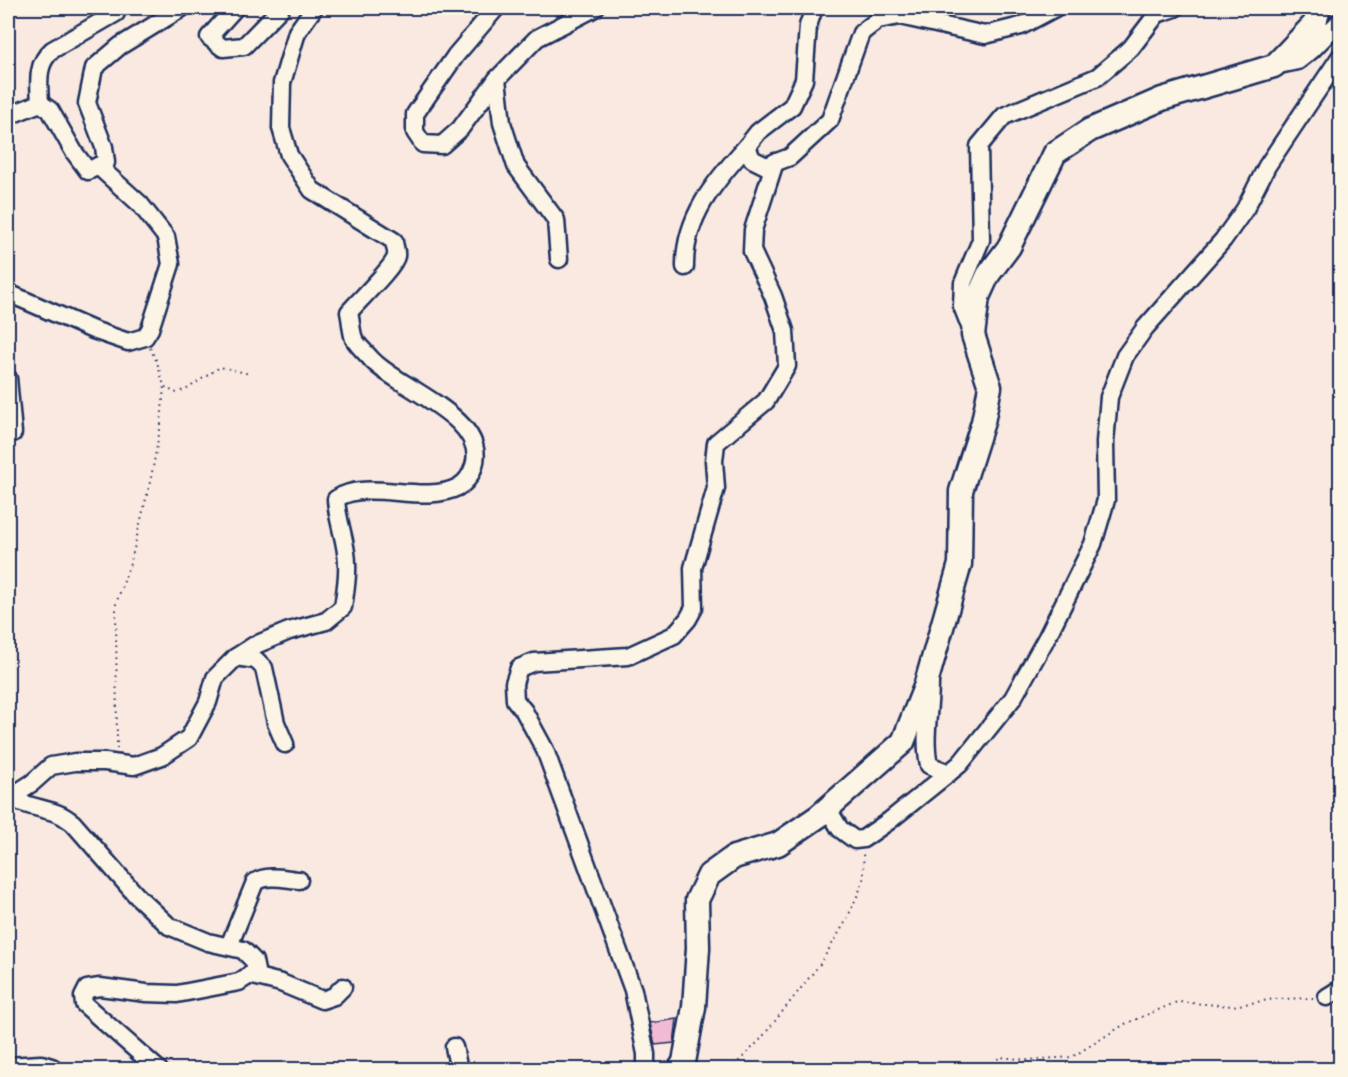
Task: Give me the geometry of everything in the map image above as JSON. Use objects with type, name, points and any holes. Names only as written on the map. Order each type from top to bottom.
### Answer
[{"type":"main road","points":[[679,1070],[684,1062],[694,1007],[698,948],[697,900],[709,874],[734,857],[778,844],[828,809],[903,742],[930,667],[960,564],[961,491],[983,422],[990,387],[973,335],[978,297],[988,275],[1009,247],[1055,153],[1090,130],[1162,99],[1274,66],[1315,23],[1319,8]]},
{"type":"main road","points":[[8,1069],[41,1067],[51,1070]]},
{"type":"street","points":[[40,103],[38,73],[45,56],[116,13],[117,8]]},
{"type":"street","points":[[40,103],[50,110],[74,152],[88,171],[105,162],[104,147],[87,103],[94,68],[120,46],[182,8]]},
{"type":"street","points":[[235,8],[209,37],[223,48],[244,46],[281,8]]},
{"type":"street","points":[[9,795],[32,783],[51,766],[75,762],[134,766],[162,756],[189,738],[208,702],[214,678],[236,657],[253,646],[289,631],[326,621],[343,607],[347,564],[337,516],[336,499],[343,494],[366,491],[436,494],[459,487],[471,475],[475,461],[474,446],[460,421],[374,362],[354,339],[349,312],[390,269],[396,255],[394,241],[312,190],[290,155],[281,128],[282,83],[297,32],[314,8]]},
{"type":"street","points":[[496,8],[456,55],[415,114],[416,132],[423,144],[442,145],[460,129],[497,79],[537,38],[595,8]]},
{"type":"street","points":[[685,267],[684,249],[690,227],[718,178],[758,132],[792,106],[804,80],[808,26],[814,8]]},
{"type":"street","points":[[747,146],[752,159],[766,166],[790,157],[830,120],[861,33],[878,20],[900,16],[985,35],[1021,26],[1055,8]]},
{"type":"street","points":[[973,335],[962,306],[963,283],[981,240],[980,146],[1004,116],[1097,78],[1131,48],[1157,14],[1175,8]]},
{"type":"street","points":[[1274,66],[1298,61],[1341,21]]},
{"type":"street","points":[[828,809],[840,829],[855,840],[863,838],[889,821],[960,764],[1013,698],[1047,638],[1093,544],[1106,500],[1105,442],[1109,397],[1125,356],[1145,328],[1224,240],[1245,209],[1267,166],[1341,57]]},
{"type":"street","points":[[497,79],[502,123],[516,166],[556,220],[559,259]]},
{"type":"street","points":[[8,116],[40,103]]},
{"type":"street","points":[[646,1070],[646,1054],[633,990],[545,750],[524,711],[515,700],[514,683],[519,668],[534,662],[627,656],[674,636],[694,608],[693,568],[716,488],[714,461],[716,443],[766,401],[787,366],[785,331],[773,296],[752,251],[753,230],[775,162]]},
{"type":"street","points":[[8,293],[93,330],[128,342],[145,337],[150,329],[171,264],[166,237],[140,204],[98,166]]},
{"type":"street","points":[[8,378],[13,433]]},
{"type":"street","points":[[236,657],[256,660],[264,668],[276,723],[285,744]]},
{"type":"street","points":[[930,667],[930,708],[925,748],[929,765],[949,773]]},
{"type":"street","points":[[9,795],[60,814],[73,823],[136,896],[169,926],[208,942],[243,950],[254,961],[256,971],[239,982],[177,994],[146,993],[100,987],[87,989],[83,996],[84,1004],[159,1070]]},
{"type":"street","points":[[229,946],[255,882],[261,878],[274,877],[299,880]]},
{"type":"street","points":[[249,975],[281,983],[322,1000],[334,996],[343,987]]},
{"type":"street","points":[[454,1047],[459,1070]]},
{"type":"path","points":[[117,764],[116,604],[131,561],[151,478],[161,424],[164,386],[157,362],[145,337]]},
{"type":"path","points":[[164,386],[175,393],[187,389],[220,367],[249,374]]},
{"type":"path","points":[[730,1070],[760,1040],[800,990],[820,964],[846,921],[864,877],[863,838]]},
{"type":"path","points":[[984,1069],[1000,1057],[1027,1060],[1072,1057],[1125,1024],[1177,1002],[1232,1006],[1334,993]]},
{"type":"building","points":[[677,1019],[674,1043],[655,1045],[650,1023]]}]
